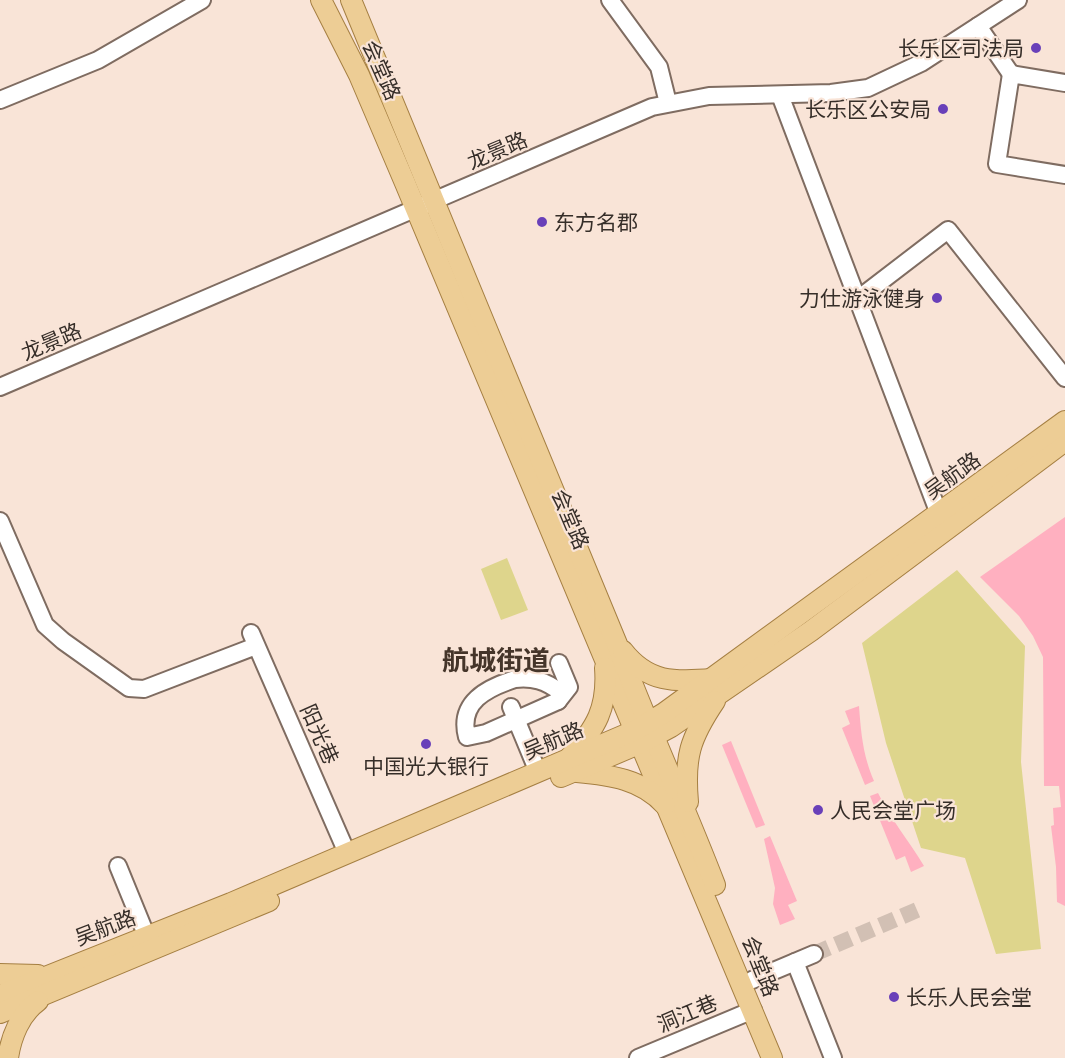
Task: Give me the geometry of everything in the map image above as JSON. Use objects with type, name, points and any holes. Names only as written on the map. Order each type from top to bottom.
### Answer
[{"type":"main road","name":"会堂路","points":[[321,0],[359,75],[605,662],[645,733],[691,823],[783,1058]]},
{"type":"main road","name":"会堂路","points":[[351,0],[617,644],[639,702],[645,733],[672,814],[772,1058]]},
{"type":"main road","name":"吴航路","points":[[717,686],[939,514],[1065,421]]},
{"type":"main road","name":"吴航路","points":[[0,995],[52,983],[237,916],[645,733],[717,686],[811,631],[1065,441]]},
{"type":"main road","points":[[617,644],[639,669],[651,675],[717,686],[692,739],[688,757],[686,778],[691,823]]},
{"type":"main road","points":[[605,662],[606,678],[602,711],[572,765],[632,782],[658,797],[672,814]]},
{"type":"main road","name":"吴航路","points":[[0,1013],[52,983],[147,937],[538,772],[572,765]]},
{"type":"main road","points":[[0,974],[52,983],[25,1013],[16,1029],[8,1058]]},
{"type":"street","points":[[0,100],[98,60],[202,0]]},
{"type":"street","points":[[610,0],[658,67],[668,103]]},
{"type":"street","name":"龙景路","points":[[0,387],[652,107],[709,96],[831,93],[868,88],[921,63],[1018,0]]},
{"type":"street","points":[[978,26],[1011,74],[997,164],[1065,175]]},
{"type":"street","points":[[1011,74],[1065,83]]},
{"type":"street","points":[[780,95],[939,514]]},
{"type":"street","points":[[858,299],[948,230],[1065,378]]},
{"type":"street","name":"阳光巷","points":[[0,521],[45,625],[63,641],[129,688],[144,689],[254,639],[347,853]]},
{"type":"street","points":[[558,701],[560,692],[535,679],[515,679],[489,689],[472,704],[468,712],[465,723],[467,737],[477,736],[513,714],[558,701],[569,687],[559,663]]},
{"type":"street","points":[[513,714],[538,772]]},
{"type":"street","points":[[118,867],[147,937]]},
{"type":"street","points":[[752,980],[814,954]]},
{"type":"street","points":[[795,962],[833,1058]]},
{"type":"street","name":"洞江巷","points":[[638,1058],[753,1010]]},
{"type":"shaded area","points":[[1065,517],[1065,906],[1057,902],[1051,826],[1054,825],[1053,808],[1061,807],[1059,786],[1044,786],[1043,657],[1033,636],[1019,616],[980,577]]},
{"type":"shaded area","points":[[507,558],[528,610],[501,620],[481,569]]},
{"type":"shaded area","points":[[957,570],[1025,646],[1021,762],[1041,949],[996,954],[965,858],[921,848],[886,743],[862,643]]},
{"type":"shaded area","points":[[859,706],[865,753],[874,781],[865,785],[842,728],[850,724],[845,711]]},
{"type":"shaded area","points":[[731,741],[765,825],[756,828],[722,745]]},
{"type":"shaded area","points":[[878,793],[924,866],[911,872],[905,856],[896,860],[870,796]]},
{"type":"shaded area","points":[[770,836],[797,901],[788,905],[795,919],[780,925],[773,904],[775,888],[764,839]]},
{"type":"tunnel","points":[[814,954],[917,910]]},
{"type":"place","name":"长乐区司法局","points":[[1036,48]]},
{"type":"place","name":"长乐区公安局","points":[[943,109]]},
{"type":"place","name":"东方名郡","points":[[542,222]]},
{"type":"place","name":"力仕游泳健身","points":[[937,298]]},
{"type":"place","name":"中国光大银行","points":[[426,744]]},
{"type":"place","name":"人民会堂广场","points":[[818,810]]},
{"type":"place","name":"长乐人民会堂","points":[[894,997]]},
{"type":"district","name":"航城街道","points":[[496,659]]}]
